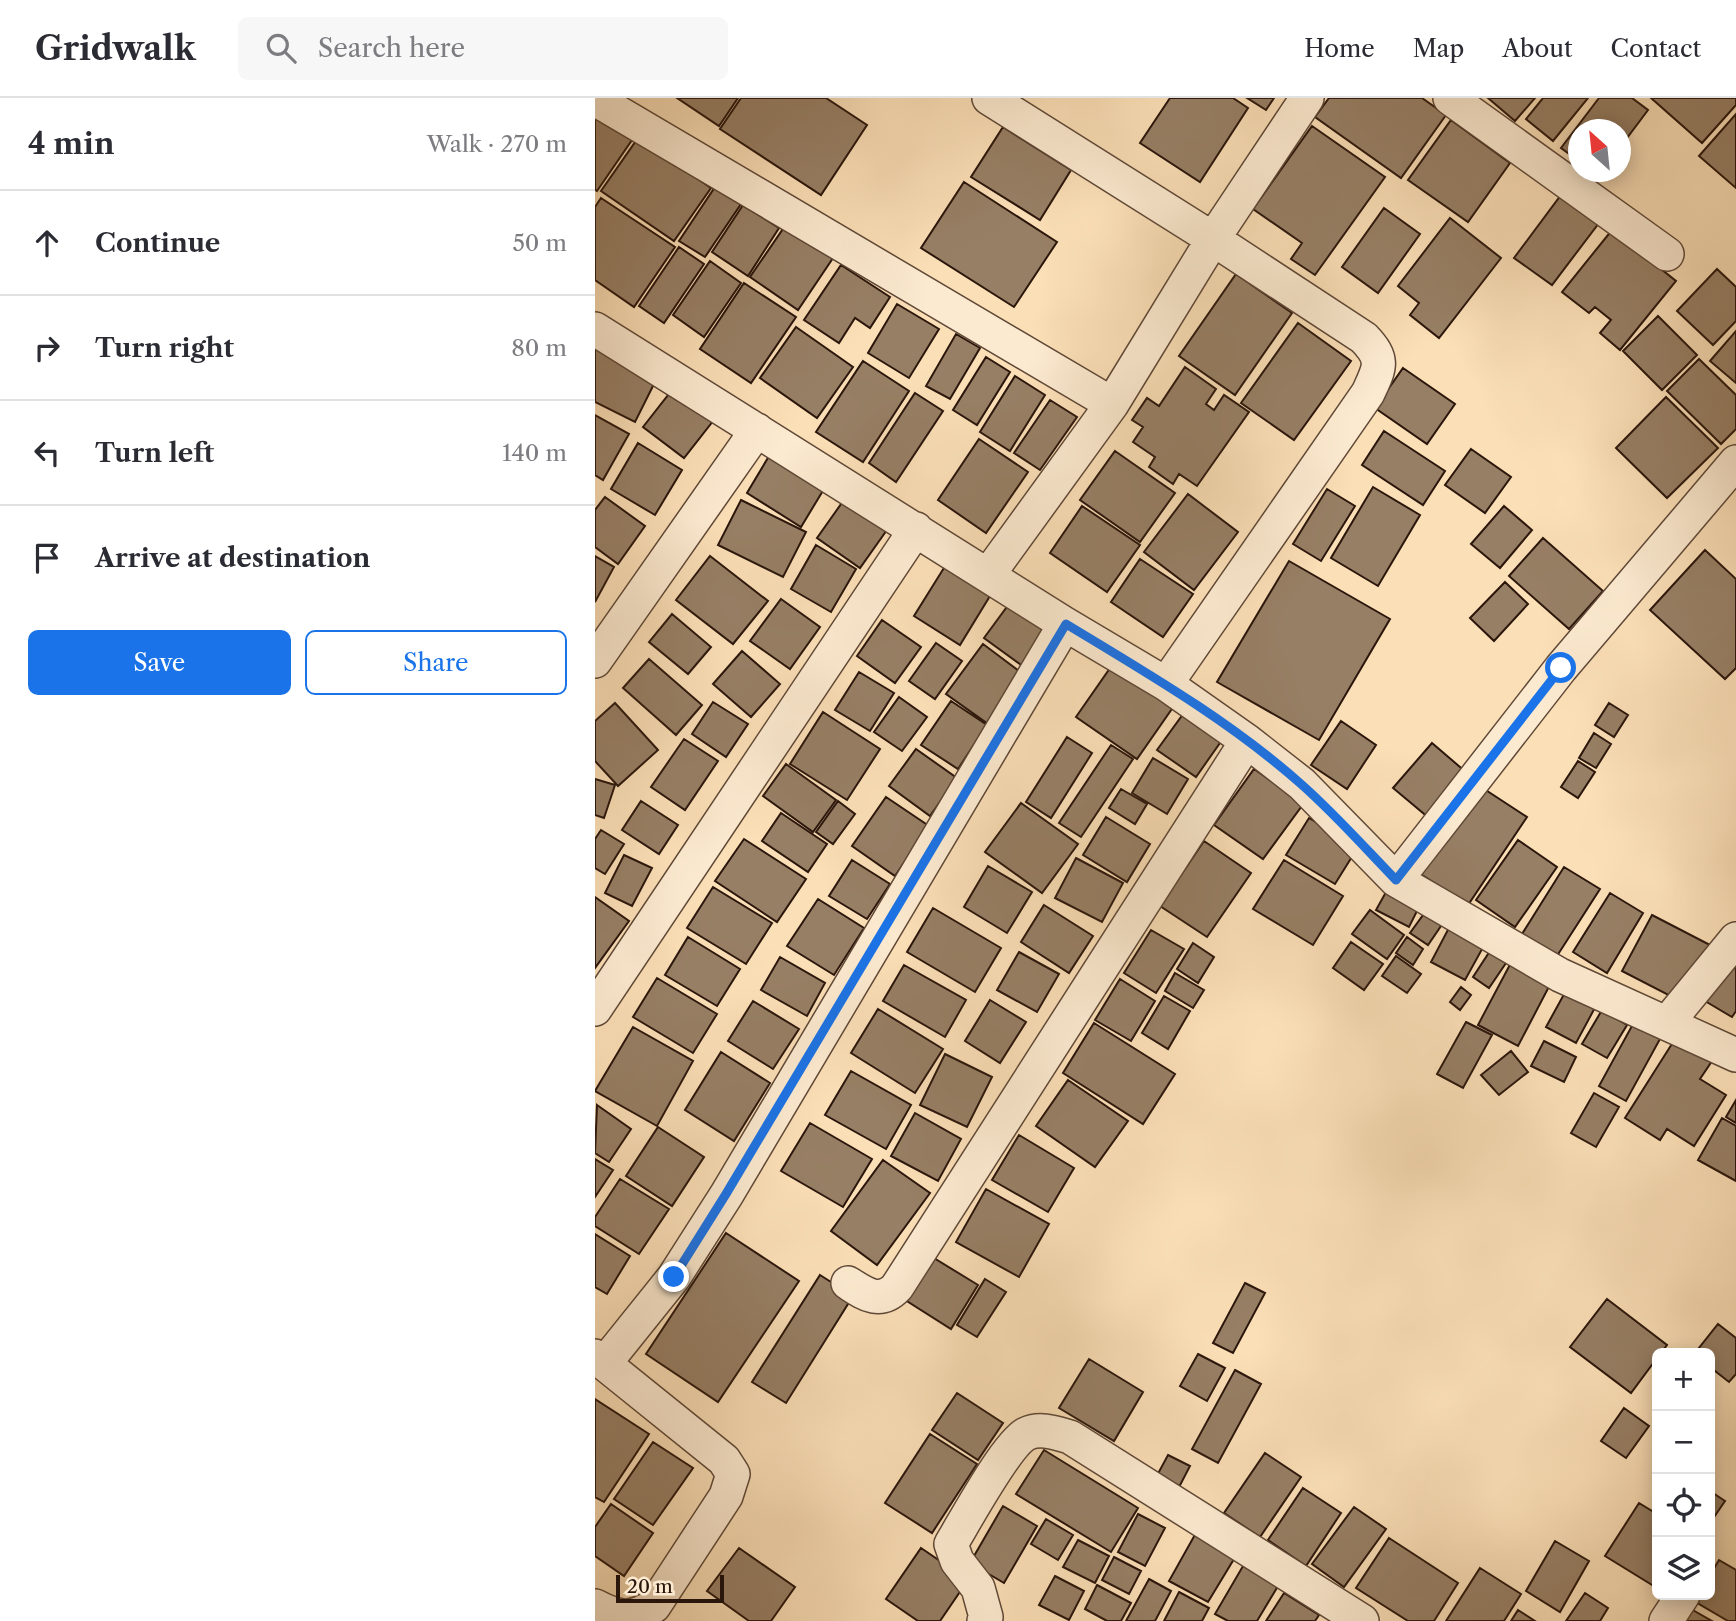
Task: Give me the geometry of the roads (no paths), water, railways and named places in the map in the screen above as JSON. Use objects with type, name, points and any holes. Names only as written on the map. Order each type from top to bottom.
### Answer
[{"type":"street","points":[[989,98],[1213,239],[1364,338],[1378,352],[1379,368],[1368,393],[1166,684]]},
{"type":"street","points":[[988,576],[1112,404],[1213,239],[1307,98]]},
{"type":"street","points":[[1450,98],[1667,254]]},
{"type":"street","points":[[595,99],[1112,404]]},
{"type":"street","points":[[595,330],[1166,684],[1247,741],[1301,784],[1396,880],[1560,975],[1736,1055]]},
{"type":"street","points":[[595,661],[757,430]]},
{"type":"street","points":[[1396,880],[1561,668],[1736,462]]},
{"type":"street","points":[[595,1009],[916,529]]},
{"type":"street","points":[[595,1606],[613,1615],[637,1617],[654,1606],[726,1496],[733,1474],[724,1460],[600,1359],[674,1277],[1066,624]]},
{"type":"street","points":[[848,1283],[871,1297],[885,1296],[897,1287],[1247,741]]},
{"type":"street","points":[[1668,1022],[1736,939]]},
{"type":"street","points":[[990,1620],[978,1588],[957,1561],[951,1544],[1009,1450],[1027,1434],[1046,1430],[1070,1437],[1362,1621]]},
{"type":"street","points":[[1666,1621],[1680,1600]]}]
